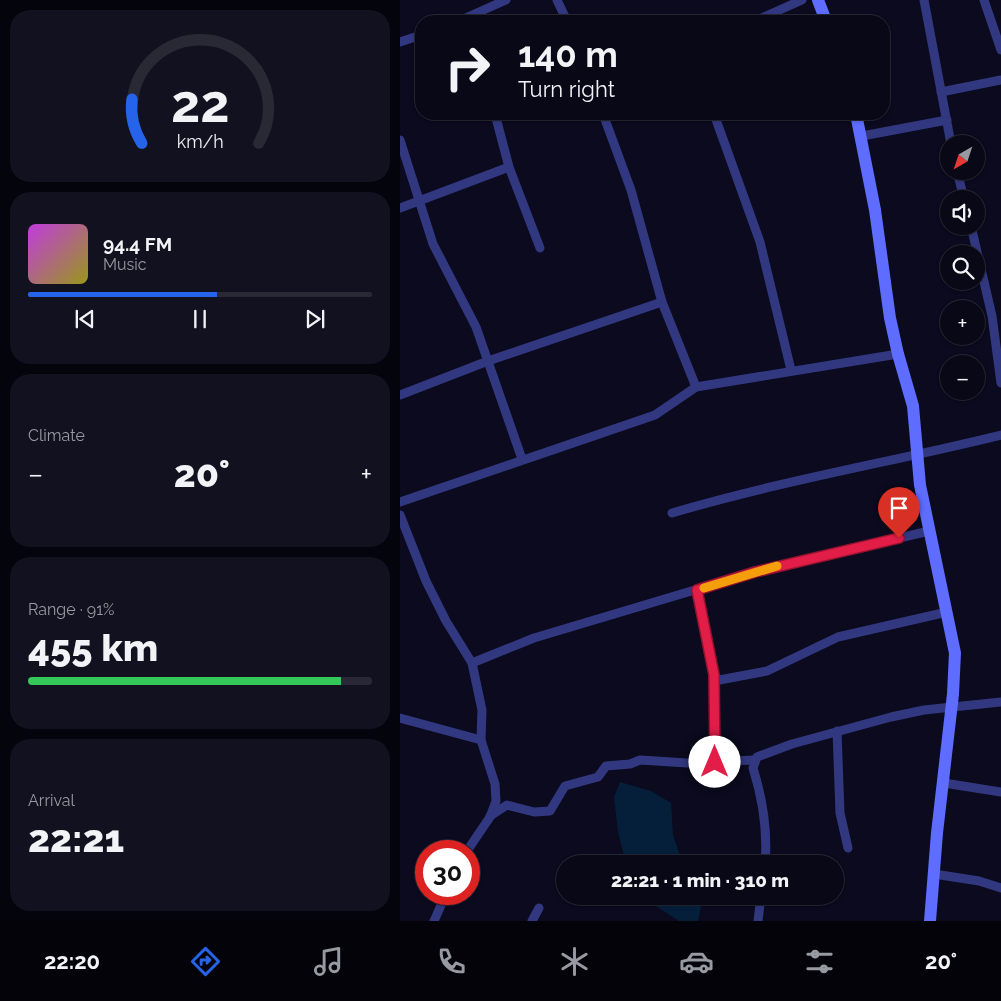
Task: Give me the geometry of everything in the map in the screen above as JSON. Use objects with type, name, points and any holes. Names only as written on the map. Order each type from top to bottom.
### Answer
[{"type":"street","points":[[473,15],[506,0]]},
{"type":"street","points":[[557,0],[564,15]]},
{"type":"street","points":[[768,15],[802,0]]},
{"type":"street","points":[[818,0],[824,15]]},
{"type":"street","points":[[924,0],[950,135]]},
{"type":"street","points":[[984,0],[1001,50]]},
{"type":"street","points":[[400,42],[415,37]]},
{"type":"street","points":[[941,92],[1001,80]]},
{"type":"street","points":[[496,120],[509,167],[540,248]]},
{"type":"street","points":[[605,120],[631,190],[662,302],[696,387]]},
{"type":"street","points":[[716,120],[760,242],[791,370]]},
{"type":"street","points":[[858,120],[862,136],[898,354],[913,406],[917,456],[929,532],[953,638],[956,666],[937,833],[930,921]]},
{"type":"street","points":[[862,136],[947,120]]},
{"type":"street","points":[[400,140],[421,200],[433,244],[476,327],[522,459]]},
{"type":"street","points":[[400,208],[509,167]]},
{"type":"street","points":[[973,235],[992,316],[1001,384]]},
{"type":"street","points":[[400,396],[488,361],[662,302]]},
{"type":"street","points":[[400,502],[655,414],[696,387],[898,354]]},
{"type":"street","points":[[672,513],[766,487],[917,456],[1001,435]]},
{"type":"street","points":[[400,515],[426,581],[446,621],[472,663],[482,710],[481,740],[495,784],[496,801],[490,817],[474,840]]},
{"type":"street","points":[[472,663],[534,638],[763,570],[929,532]]},
{"type":"street","points":[[697,590],[714,681],[715,762]]},
{"type":"street","points":[[714,681],[748,676],[782,665],[822,643],[838,637],[879,626],[947,612]]},
{"type":"street","points":[[490,817],[507,805],[534,812],[550,811],[565,786],[598,777],[606,766],[630,764],[640,760],[687,763],[754,760],[792,744],[924,710],[1001,702]]},
{"type":"street","points":[[400,718],[481,740]]},
{"type":"street","points":[[837,731],[840,813],[848,848]]},
{"type":"street","points":[[754,760],[753,768],[762,800],[766,834],[765,855]]},
{"type":"street","points":[[944,783],[1001,792]]},
{"type":"street","points":[[934,874],[979,881],[1001,888]]},
{"type":"street","points":[[434,921],[441,905]]},
{"type":"street","points":[[758,921],[761,905]]},
{"type":"street","points":[[532,921],[539,908]]},
{"type":"water","points":[[620,782],[651,791],[671,803],[673,835],[680,855],[624,855],[618,832],[614,797]]},
{"type":"water","points":[[655,905],[700,905],[698,921],[679,921]]},
{"type":"slow traffic","points":[[704,588],[777,566]]},
{"type":"route","points":[[715,762],[714,675],[697,590],[755,572],[899,538]]}]
